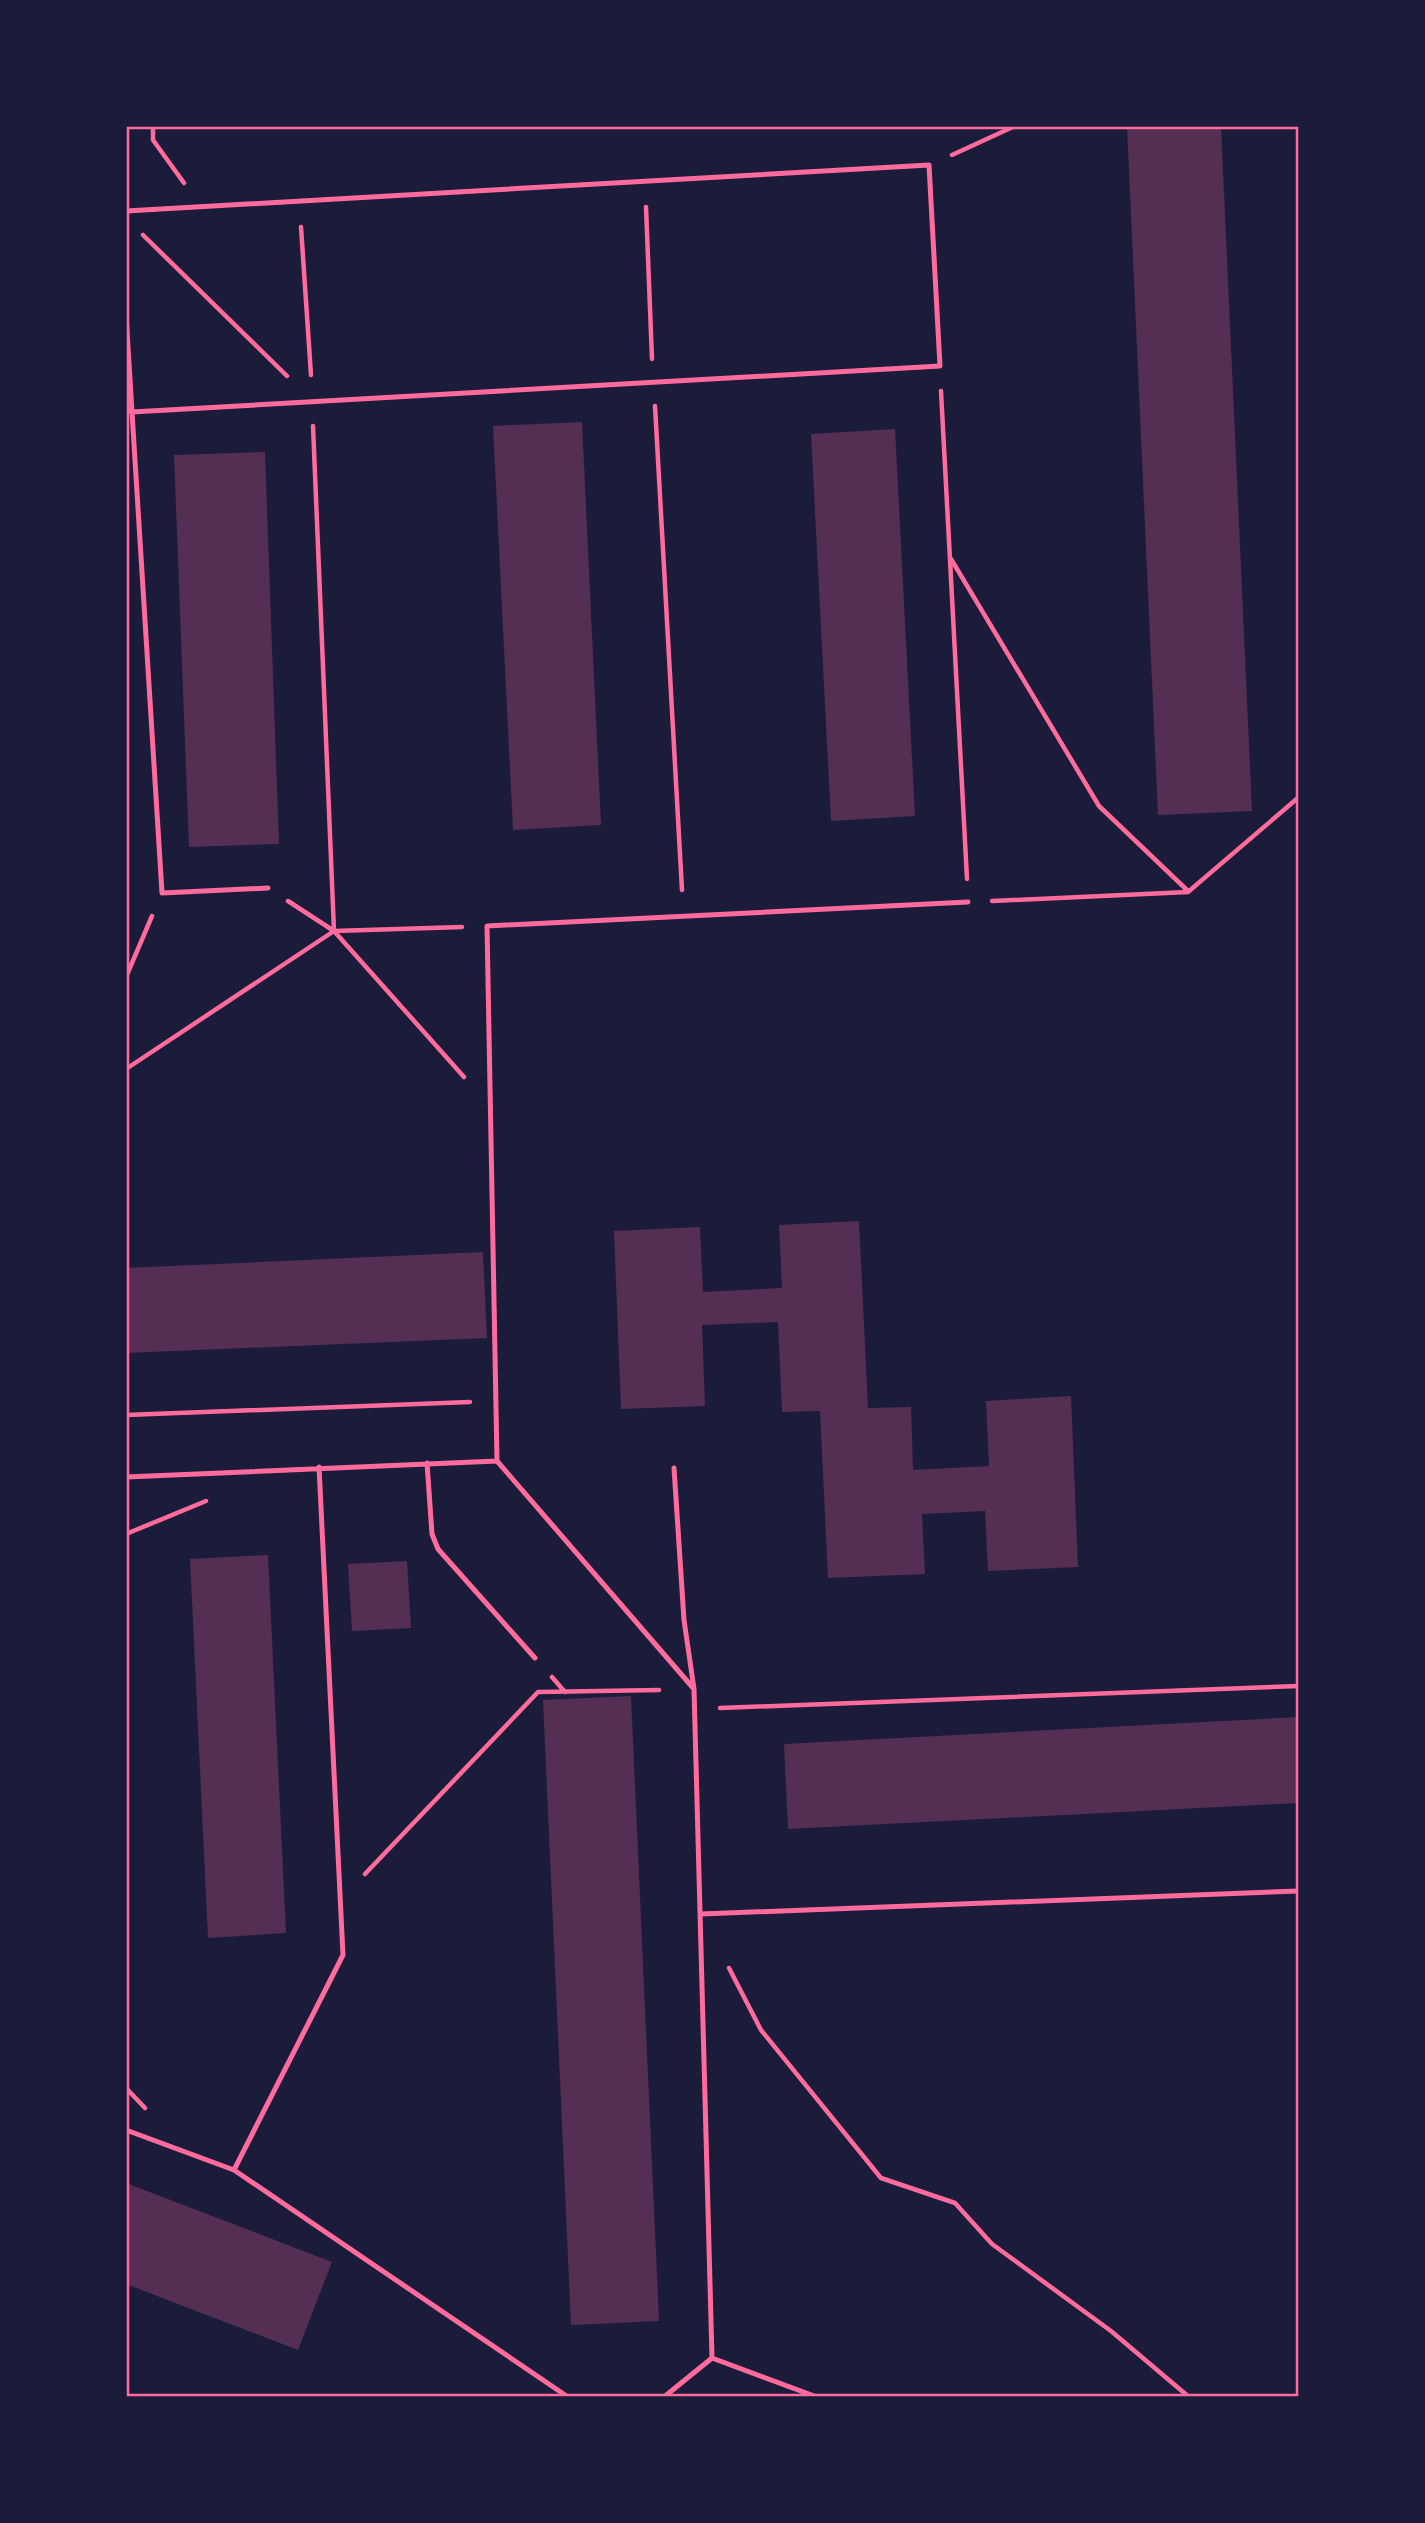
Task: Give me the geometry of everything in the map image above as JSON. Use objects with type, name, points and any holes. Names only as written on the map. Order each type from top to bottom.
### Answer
[{"type":"lane","points":[[126,211],[929,165],[940,366],[129,410]]},
{"type":"lane","points":[[126,314],[129,410],[163,893],[268,888]]},
{"type":"lane","points":[[694,1689],[497,1461],[487,926],[968,902]]},
{"type":"lane","points":[[126,1477],[497,1461]]},
{"type":"lane","points":[[427,1464],[432,1534],[438,1549],[535,1658]]},
{"type":"lane","points":[[234,2170],[343,1955],[319,1467]]},
{"type":"lane","points":[[674,1468],[684,1620],[695,1709],[712,2358]]},
{"type":"lane","points":[[701,1914],[1299,1891]]},
{"type":"lane","points":[[126,2130],[234,2170],[569,2397]]},
{"type":"lane","points":[[664,2397],[712,2358]]},
{"type":"lane","points":[[712,2358],[817,2397]]},
{"type":"path","points":[[153,126],[153,140],[201,206]]},
{"type":"path","points":[[929,165],[1015,126]]},
{"type":"path","points":[[645,181],[653,382],[684,916]]},
{"type":"path","points":[[300,201],[312,401],[334,931]]},
{"type":"path","points":[[136,228],[312,401]]},
{"type":"path","points":[[940,366],[968,902],[1188,891],[1299,797]]},
{"type":"path","points":[[950,558],[1099,806],[1188,891]]},
{"type":"path","points":[[268,888],[334,931],[490,1106]]},
{"type":"path","points":[[126,977],[163,893]]},
{"type":"path","points":[[126,1069],[334,931],[487,926]]},
{"type":"path","points":[[126,1415],[496,1401]]},
{"type":"path","points":[[695,1709],[1299,1686]]},
{"type":"path","points":[[340,1900],[538,1692],[694,1689]]},
{"type":"path","points":[[725,1960],[761,2029],[881,2178],[956,2203],[992,2244],[1111,2331],[1189,2397]]},
{"type":"building","points":[[1127,126],[1221,126],[1252,811],[1158,815]]},
{"type":"building","points":[[582,422],[601,825],[513,830],[493,426]]},
{"type":"building","points":[[895,429],[915,816],[831,821],[811,434]]},
{"type":"building","points":[[265,452],[279,844],[189,847],[174,455]]},
{"type":"building","points":[[859,1221],[868,1408],[911,1407],[913,1470],[989,1466],[986,1401],[1071,1396],[1078,1567],[988,1571],[985,1511],[922,1514],[925,1574],[828,1578],[820,1411],[782,1412],[778,1322],[702,1325],[705,1406],[621,1409],[614,1231],[700,1227],[703,1292],[782,1288],[779,1225]]},
{"type":"building","points":[[483,1252],[487,1338],[126,1353],[126,1268]]},
{"type":"building","points":[[268,1555],[286,1933],[208,1938],[190,1559]]},
{"type":"building","points":[[407,1561],[411,1628],[352,1631],[348,1564]]},
{"type":"building","points":[[631,1696],[659,2321],[571,2325],[543,1700]]},
{"type":"building","points":[[1299,1717],[1299,1803],[788,1829],[784,1744]]},
{"type":"building","points":[[126,2183],[332,2262],[298,2350],[126,2284]]}]
